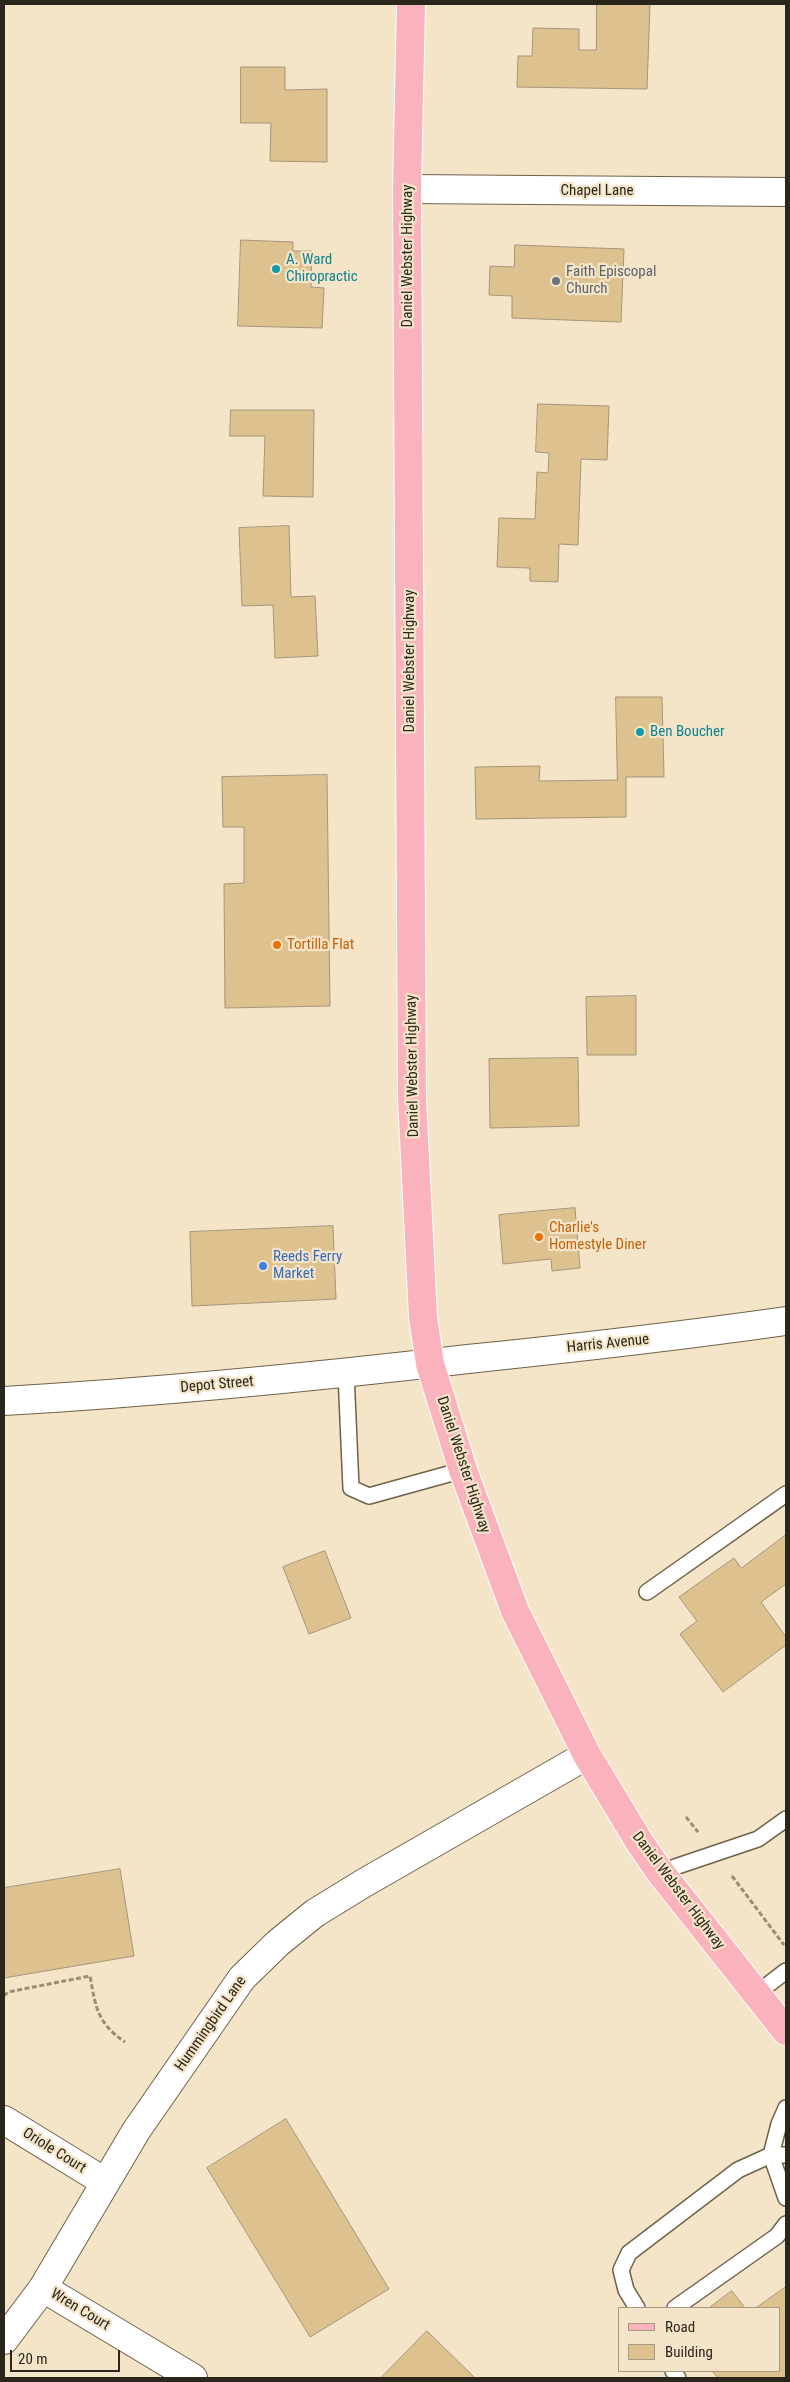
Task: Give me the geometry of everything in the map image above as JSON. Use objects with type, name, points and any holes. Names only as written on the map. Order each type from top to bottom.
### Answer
[{"type":"main road","name":"Daniel Webster Highway","points":[[411,4],[407,189],[412,1098],[423,1317],[430,1364],[463,1470],[514,1611],[587,1755],[640,1843],[660,1872],[786,2031]]},
{"type":"street","name":"Chapel Lane","points":[[407,189],[786,192]]},
{"type":"street","name":"Harris Avenue","points":[[430,1364],[666,1338],[786,1321]]},
{"type":"street","name":"Depot Street","points":[[4,1401],[116,1395],[430,1364]]},
{"type":"street","name":"Hummingbird Lane","points":[[4,2340],[43,2288],[72,2242],[136,2131],[242,1978],[278,1943],[315,1914],[364,1883],[587,1755]]},
{"type":"street","name":"Oriole Court","points":[[4,2120],[105,2182]]},
{"type":"street","name":"Wren Court","points":[[43,2288],[193,2378]]},
{"type":"lane","points":[[346,1373],[351,1488],[369,1496],[463,1470]]},
{"type":"lane","points":[[647,1592],[786,1494]]},
{"type":"lane","points":[[660,1872],[758,1839],[786,1819]]},
{"type":"lane","points":[[756,1994],[786,1971]]},
{"type":"lane","points":[[786,2108],[779,2124],[779,2155],[786,2198]]},
{"type":"lane","points":[[636,2307],[626,2290],[621,2270],[629,2253],[738,2170],[779,2155]]},
{"type":"lane","points":[[676,2307],[778,2236],[786,2224]]},
{"type":"path","points":[[686,1817],[786,1947]]},
{"type":"path","points":[[4,1996],[8,1992],[90,1976],[100,2018],[110,2032],[125,2042]]},
{"type":"building","points":[[597,4],[650,4],[647,89],[517,87],[518,56],[532,56],[533,28],[579,29],[579,50],[596,50]]},
{"type":"building","points":[[241,67],[285,67],[285,90],[327,89],[327,162],[270,161],[271,123],[241,123]]},
{"type":"building","name":"A. Ward Chiropractic","points":[[241,240],[293,242],[293,251],[312,251],[311,287],[324,288],[322,328],[238,326]]},
{"type":"building","name":"Faith Episcopal Church","points":[[515,245],[624,249],[621,322],[512,318],[512,296],[489,295],[490,266],[514,267]]},
{"type":"building","points":[[538,404],[609,406],[607,460],[581,459],[578,545],[559,544],[558,582],[530,581],[530,568],[497,567],[499,518],[535,519],[537,472],[548,473],[549,453],[536,452]]},
{"type":"building","points":[[231,410],[314,410],[313,497],[263,496],[265,436],[230,436]]},
{"type":"building","points":[[289,526],[291,597],[315,596],[318,656],[275,658],[273,605],[242,606],[239,528]]},
{"type":"building","name":"Ben Boucher","points":[[616,697],[662,697],[664,777],[626,777],[626,817],[476,819],[475,767],[540,766],[539,781],[617,780]]},
{"type":"building","name":"Tortilla Flat","points":[[327,775],[330,1006],[225,1008],[224,884],[244,883],[244,827],[223,827],[222,777]]},
{"type":"building","points":[[636,996],[636,1055],[587,1055],[586,997]]},
{"type":"building","points":[[578,1058],[579,1126],[490,1128],[489,1059]]},
{"type":"building","name":"Charlie's Homestyle Diner","points":[[575,1208],[580,1268],[552,1271],[551,1259],[503,1264],[499,1215]]},
{"type":"building","name":"Reeds Ferry Market","points":[[333,1226],[336,1299],[192,1306],[190,1232]]},
{"type":"building","points":[[786,1535],[786,1584],[761,1602],[786,1637],[786,1645],[723,1692],[680,1634],[697,1621],[679,1597],[734,1558],[741,1568]]},
{"type":"building","points":[[325,1551],[351,1618],[309,1634],[283,1567]]},
{"type":"building","points":[[120,1869],[134,1956],[4,1978],[4,1888]]},
{"type":"building","points":[[286,2119],[389,2289],[310,2337],[207,2168]]},
{"type":"building","points":[[786,2287],[786,2378],[718,2378],[713,2372],[780,2372],[780,2307],[757,2307]]},
{"type":"building","points":[[732,2291],[744,2307],[710,2307]]},
{"type":"building","points":[[427,2331],[475,2378],[381,2378]]},
{"type":"place","name":"A. Ward Chiropractic","points":[[276,269]]},
{"type":"place","name":"Faith Episcopal Church","points":[[556,281]]},
{"type":"place","name":"Ben Boucher","points":[[640,732]]},
{"type":"place","name":"Tortilla Flat","points":[[277,945]]},
{"type":"place","name":"Charlie's Homestyle Diner","points":[[539,1237]]},
{"type":"place","name":"Reeds Ferry Market","points":[[263,1266]]}]
